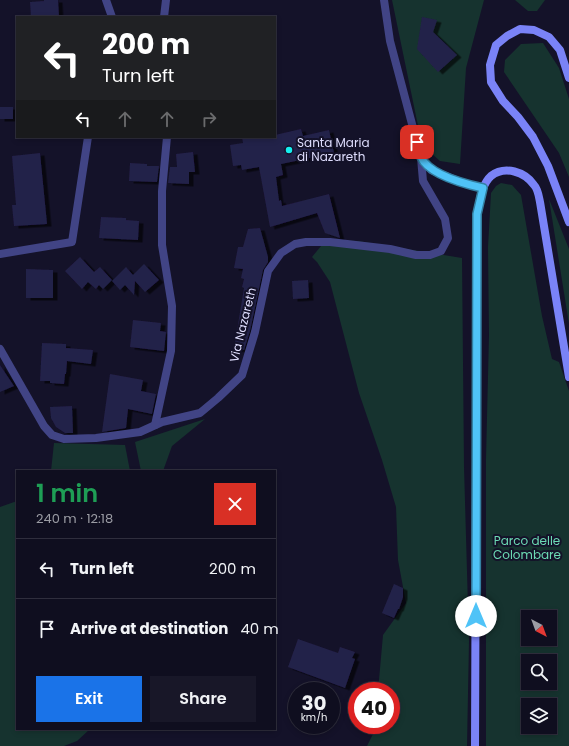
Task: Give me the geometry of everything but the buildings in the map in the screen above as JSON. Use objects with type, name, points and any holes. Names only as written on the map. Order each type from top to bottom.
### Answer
[{"type":"street","points":[[106,0],[112,16]]},
{"type":"street","points":[[164,16],[166,0]]},
{"type":"street","points":[[384,0],[390,41],[421,158],[431,170],[466,184],[483,188]]},
{"type":"street","points":[[569,78],[560,50],[549,37],[534,30],[520,29],[507,36],[496,45],[490,64],[491,82],[503,101],[518,117],[533,137],[548,166],[569,222]]},
{"type":"street","points":[[0,254],[72,242],[88,138]]},
{"type":"street","points":[[155,425],[171,343],[172,306],[162,245],[162,191],[167,138]]},
{"type":"street","name":"Via Nazareth","points":[[0,349],[44,426],[52,435],[64,439],[96,438],[140,432],[162,422],[200,413],[242,375],[255,332],[268,271],[281,253],[295,244],[306,242],[330,242],[390,249],[416,256],[430,255],[441,251],[448,238],[445,219],[423,181],[421,158]]},
{"type":"street","points":[[475,746],[477,214],[483,188],[491,176],[500,171],[510,170],[526,175],[536,186],[540,202],[567,374],[569,377]]},
{"type":"green space","points":[[392,0],[484,0],[466,68],[460,164],[440,161],[422,145]]},
{"type":"green space","points":[[515,0],[545,0],[537,11],[528,11]]},
{"type":"green space","points":[[543,43],[559,68],[569,99],[569,177],[559,153],[504,72],[505,60],[521,44]]},
{"type":"green space","name":"Parco delle Colombare","points":[[501,183],[512,185],[521,195],[542,316],[552,359],[559,362],[569,391],[569,746],[486,746],[486,459],[489,335],[488,247],[491,193],[496,186]]},
{"type":"green space","points":[[549,199],[569,249],[569,324]]},
{"type":"green space","points":[[326,240],[358,241],[462,258],[464,467],[469,641],[467,746],[367,746],[373,734],[400,734],[400,682],[379,682],[383,635],[406,603],[398,560],[396,507],[359,393],[330,282],[312,257]]},
{"type":"green space","points":[[205,419],[172,446],[163,470],[141,470],[135,442]]},
{"type":"green space","points":[[54,443],[125,445],[130,470],[51,470]]},
{"type":"green space","points":[[16,501],[16,730],[89,730],[77,741],[64,746],[0,746],[0,507]]},
{"type":"place","name":"Santa Maria di Nazareth","points":[[289,150]]},
{"type":"route","points":[[417,142],[421,158],[431,170],[466,184],[483,188],[477,214],[476,616]]}]
